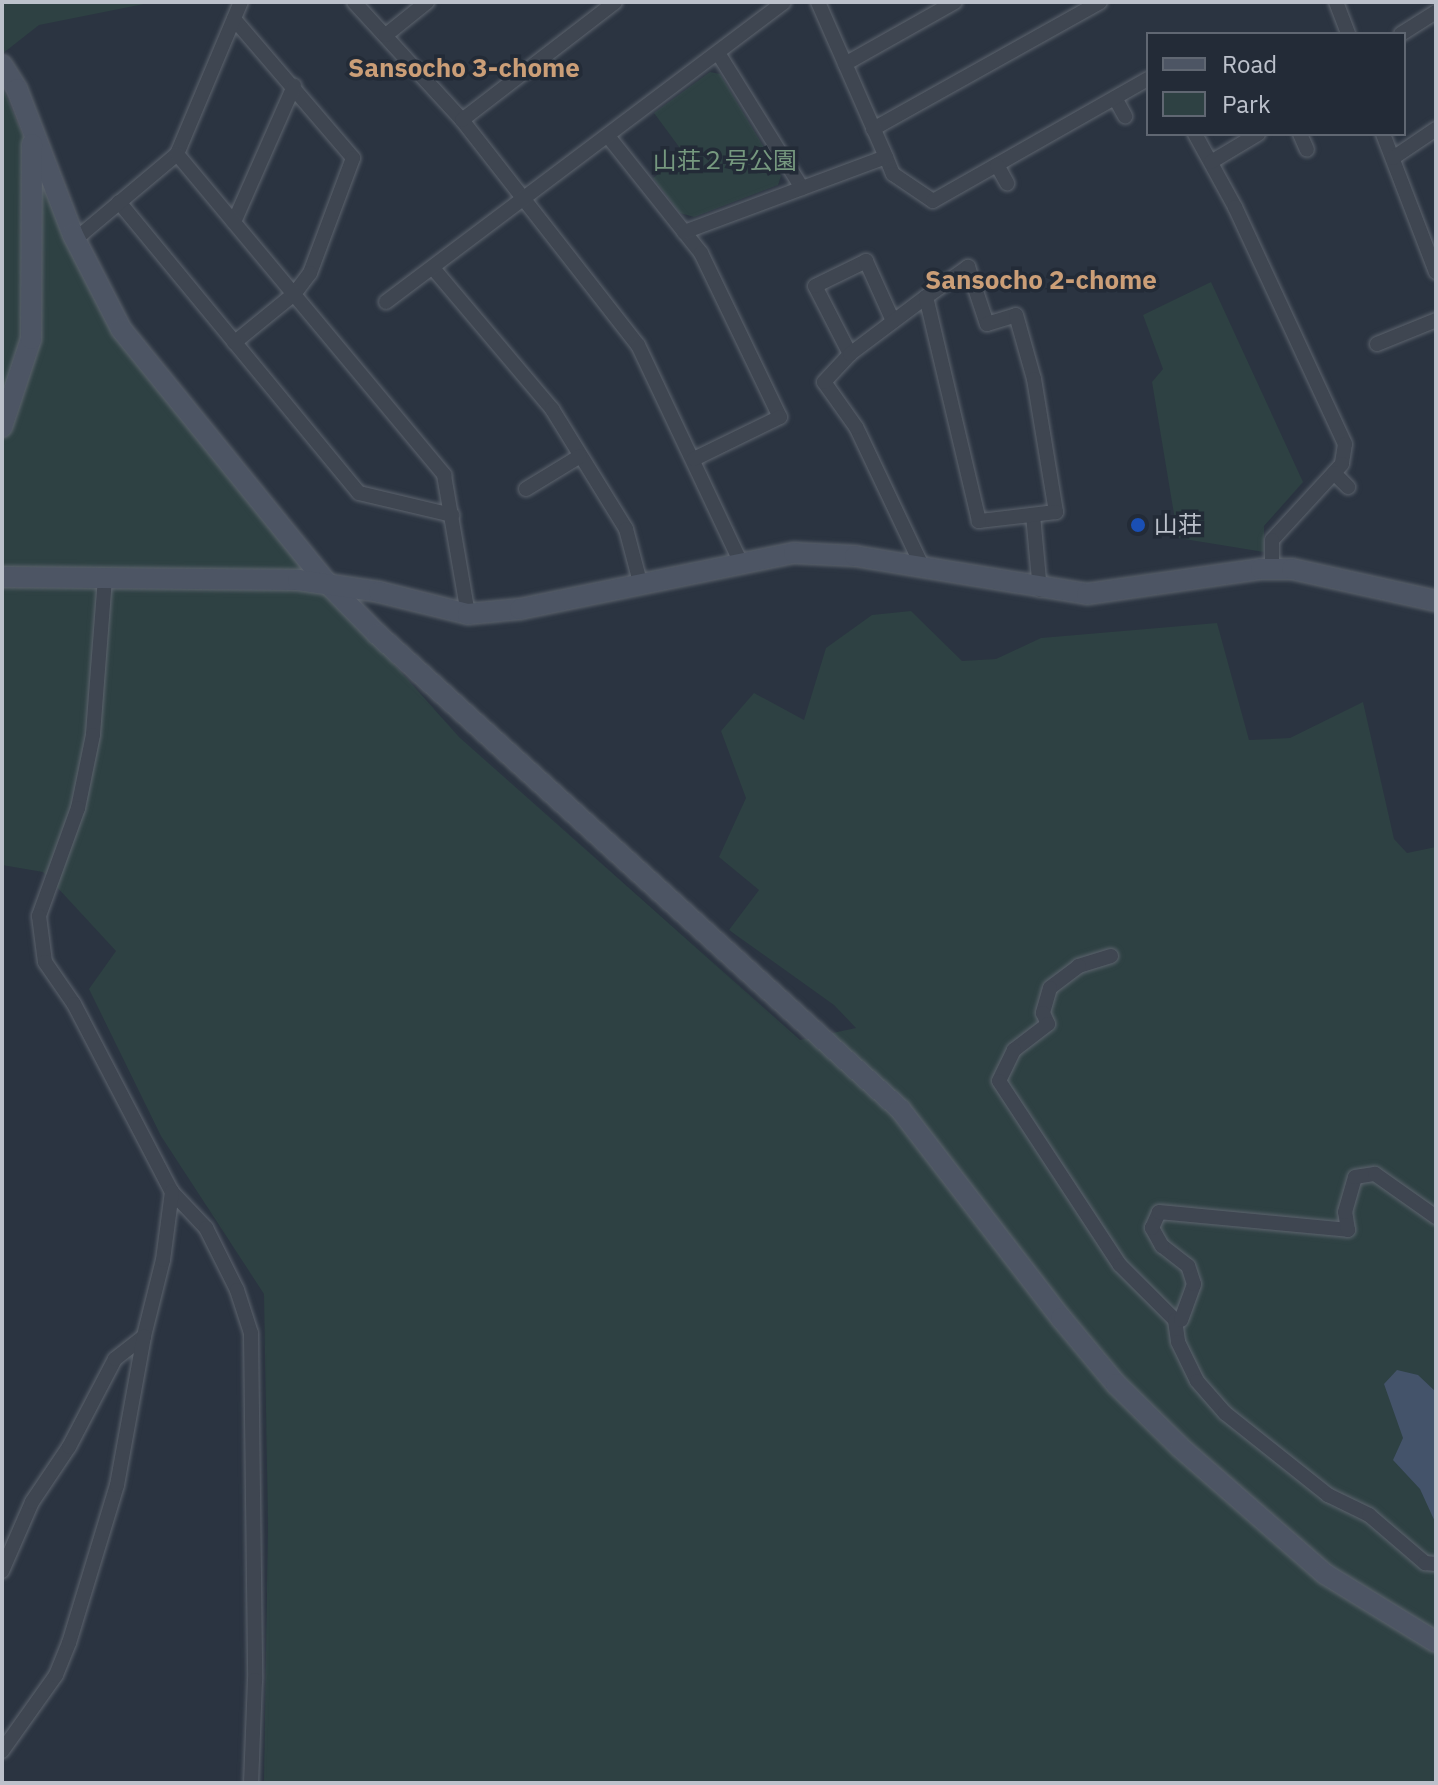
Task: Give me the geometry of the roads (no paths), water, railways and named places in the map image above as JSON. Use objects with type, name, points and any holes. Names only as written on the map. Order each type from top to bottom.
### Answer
[{"type":"street","points":[[73,235],[83,233],[177,154],[241,2]]},
{"type":"street","points":[[354,2],[462,120],[638,345],[740,561]]},
{"type":"street","points":[[386,35],[427,2]]},
{"type":"street","points":[[462,120],[615,2]]},
{"type":"street","points":[[386,302],[784,2]]},
{"type":"street","points":[[818,2],[893,174],[933,201],[1146,80]]},
{"type":"street","points":[[845,64],[955,2]]},
{"type":"street","points":[[873,129],[1100,2]]},
{"type":"street","points":[[1336,2],[1347,32]]},
{"type":"street","points":[[1404,32],[1436,12]]},
{"type":"street","points":[[234,19],[353,158],[310,273],[294,294],[234,343]]},
{"type":"street","points":[[718,53],[802,188]]},
{"type":"street","points":[[2,65],[17,89],[33,138],[73,235],[141,357],[327,583],[377,634],[900,1109],[1061,1318],[1116,1384],[1180,1447],[1325,1574],[1436,1642]]},
{"type":"street","points":[[234,222],[294,86]]},
{"type":"street","points":[[1115,98],[1125,116]]},
{"type":"street","points":[[1393,158],[1436,129]]},
{"type":"street","points":[[608,136],[701,253],[780,417],[694,459]]},
{"type":"street","points":[[1196,136],[1345,444],[1342,464],[1272,540],[1272,569]]},
{"type":"street","points":[[1211,162],[1255,136]]},
{"type":"street","points":[[1301,136],[1307,150]]},
{"type":"street","points":[[1384,136],[1436,272]]},
{"type":"street","points":[[2,427],[31,339],[33,138]]},
{"type":"street","points":[[177,154],[444,475],[468,614]]},
{"type":"street","points":[[684,232],[886,157]]},
{"type":"street","points":[[997,165],[1007,183]]},
{"type":"street","points":[[119,202],[359,493],[452,515]]},
{"type":"street","points":[[850,354],[815,286],[866,261],[893,321]]},
{"type":"street","points":[[924,570],[856,427],[824,382],[850,354],[893,321],[926,297],[968,267],[987,324],[1016,315],[1034,379],[1056,512],[979,521],[926,297]]},
{"type":"street","points":[[433,268],[552,409],[626,529],[640,582]]},
{"type":"street","points":[[1377,344],[1436,320]]},
{"type":"street","points":[[526,489],[580,456]]},
{"type":"street","points":[[1334,473],[1348,487]]},
{"type":"street","points":[[1033,515],[1040,590]]},
{"type":"street","points":[[2,577],[327,583],[468,614],[520,609],[740,561],[827,554],[1040,590],[1087,594],[1272,569],[1436,601]]},
{"type":"street","points":[[105,578],[93,735],[78,808],[39,916],[45,962],[74,1004],[172,1192],[206,1228],[237,1290],[251,1333],[255,1680],[251,1783]]},
{"type":"street","points":[[1111,956],[1079,966],[1050,988],[1043,1013],[1048,1024],[1014,1050],[999,1081],[1120,1265],[1175,1320],[1178,1342],[1197,1381],[1225,1413],[1328,1495],[1369,1515],[1425,1563],[1436,1564]]},
{"type":"street","points":[[1181,1320],[1194,1284],[1188,1266],[1162,1246],[1152,1228],[1159,1212],[1348,1230],[1345,1212],[1355,1177],[1375,1174],[1436,1217]]},
{"type":"street","points":[[2,1751],[56,1675],[69,1643],[117,1485],[144,1336],[163,1260],[172,1192]]},
{"type":"street","points":[[2,1571],[32,1502],[69,1447],[115,1359],[144,1336]]},
{"type":"water","points":[[1397,1370],[1418,1375],[1436,1392],[1436,1524],[1420,1489],[1393,1460],[1403,1438],[1384,1384]]},
{"type":"place","name":"山荘","points":[[1138,525]]},
{"type":"district","name":"Sansocho 3-chome","points":[[464,68]]},
{"type":"district","name":"Sansocho 2-chome","points":[[1041,280]]},
{"type":"park label","name":"山荘２号公園","points":[[725,161]]}]
